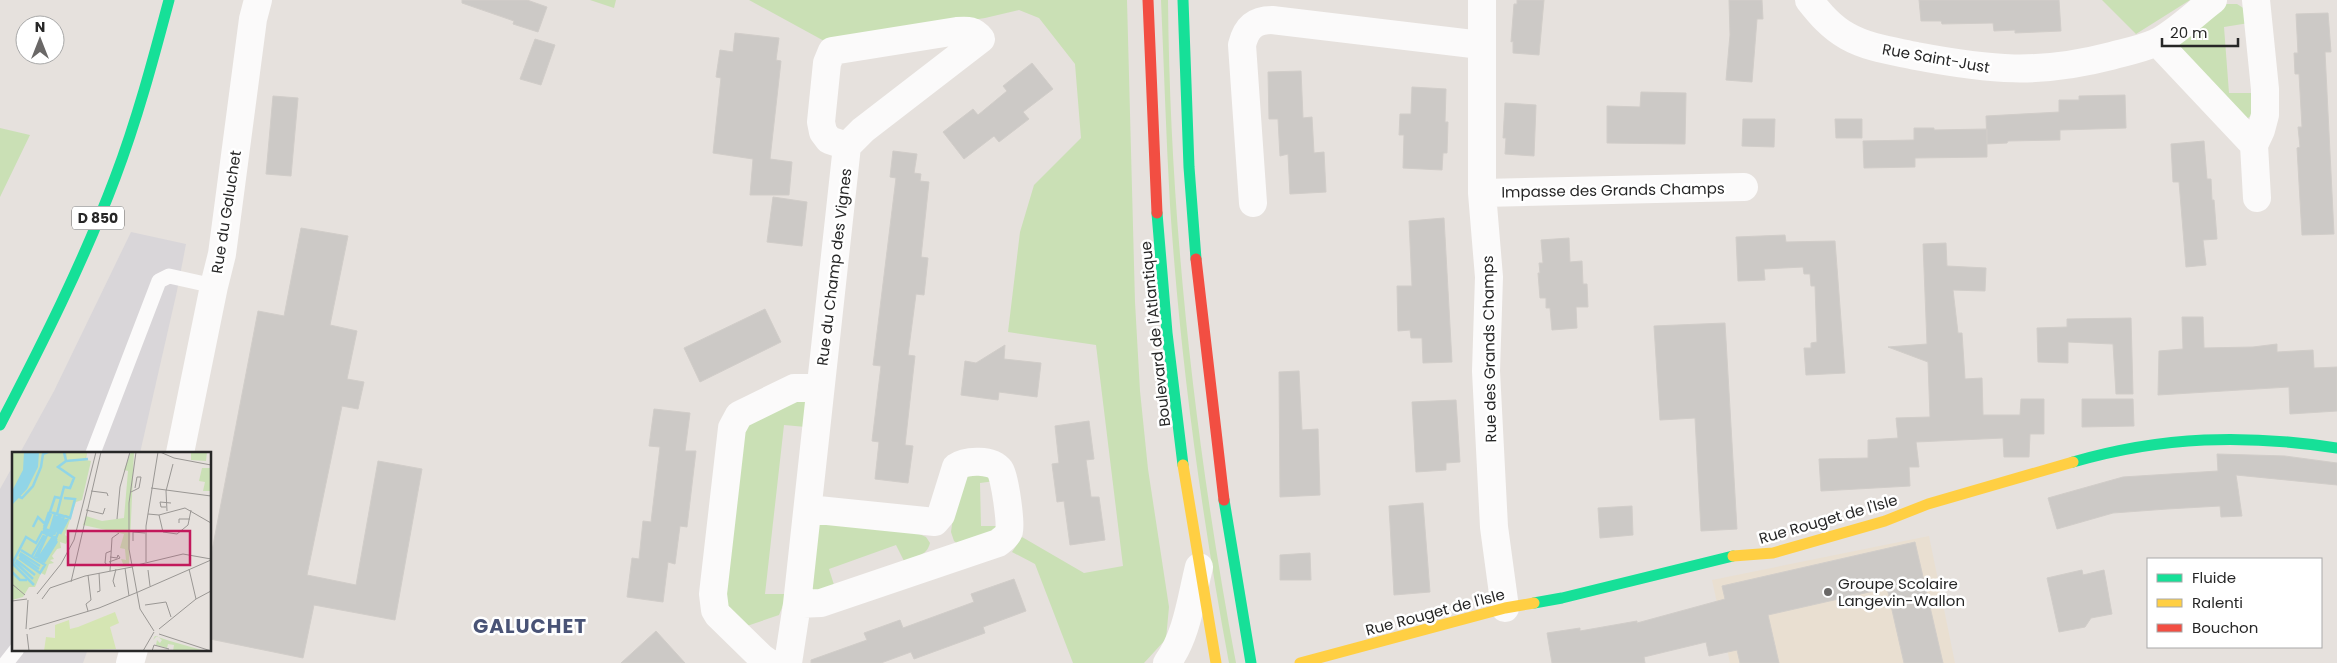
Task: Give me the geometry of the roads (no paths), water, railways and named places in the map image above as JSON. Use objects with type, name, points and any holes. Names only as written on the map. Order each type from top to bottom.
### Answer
[{"type":"main road","name":"D 850","points":[[0,425],[57,316],[116,178],[144,90],[169,0]]},
{"type":"main road","name":"Boulevard de l'Atlantique","points":[[1148,0],[1160,251],[1172,366],[1199,567],[1216,663]]},
{"type":"main road","points":[[1183,0],[1186,108],[1203,340],[1220,474],[1251,663]]},
{"type":"main road","name":"Rue Rouget de l'Isle","points":[[1300,663],[1505,608],[1562,598],[1732,556],[1773,553],[1885,521],[1928,504],[2112,451],[2211,438],[2286,440],[2337,448]]},
{"type":"street","name":"Rue du Galuchet","points":[[180,452],[222,254],[253,19],[258,0]]},
{"type":"street","name":"Rue des Grands Champs","points":[[1482,0],[1482,193],[1489,277],[1486,371],[1494,526],[1505,608]]},
{"type":"street","name":"Rue Saint-Just","points":[[1809,0],[1822,18],[1846,36],[1871,46],[1969,66],[2007,70],[2040,69],[2088,62],[2157,42],[2213,0]]},
{"type":"street","points":[[2256,0],[2265,89],[2265,115],[2254,145],[2257,198]]},
{"type":"street","points":[[1253,203],[1242,45],[1248,29],[1255,22],[1272,20],[1481,45]]},
{"type":"street","name":"Rue du Champ des Vignes","points":[[788,663],[808,509],[847,146],[863,130],[981,39],[978,35],[970,30],[958,31],[832,51],[827,62],[821,122],[823,132],[829,140],[847,146]]},
{"type":"street","points":[[2157,42],[2254,145]]},
{"type":"street","name":"Impasse des Grands Champs","points":[[1482,193],[1744,187]]},
{"type":"street","name":"Rue du Champ des Vignes","points":[[769,663],[738,636],[715,610],[713,594],[732,428],[738,415],[794,388],[820,388]]},
{"type":"street","points":[[797,604],[821,603],[948,558],[998,543],[1009,532],[1004,479],[1000,470],[996,466],[986,463],[970,462],[956,467],[941,515],[935,522]]},
{"type":"street","points":[[808,509],[935,522]]},
{"type":"street","points":[[935,522],[948,558]]},
{"type":"street","points":[[1167,663],[1178,647],[1183,632],[1199,567]]},
{"type":"street","points":[[130,663],[134,650]]},
{"type":"lane","points":[[93,452],[159,281],[169,276],[214,286]]},
{"type":"lane","points":[[6,663],[16,650]]},
{"type":"place","name":"Groupe Scolaire Langevin-Wallon","points":[[1828,592]]},
{"type":"district","name":"GALUCHET","points":[[530,626]]}]
